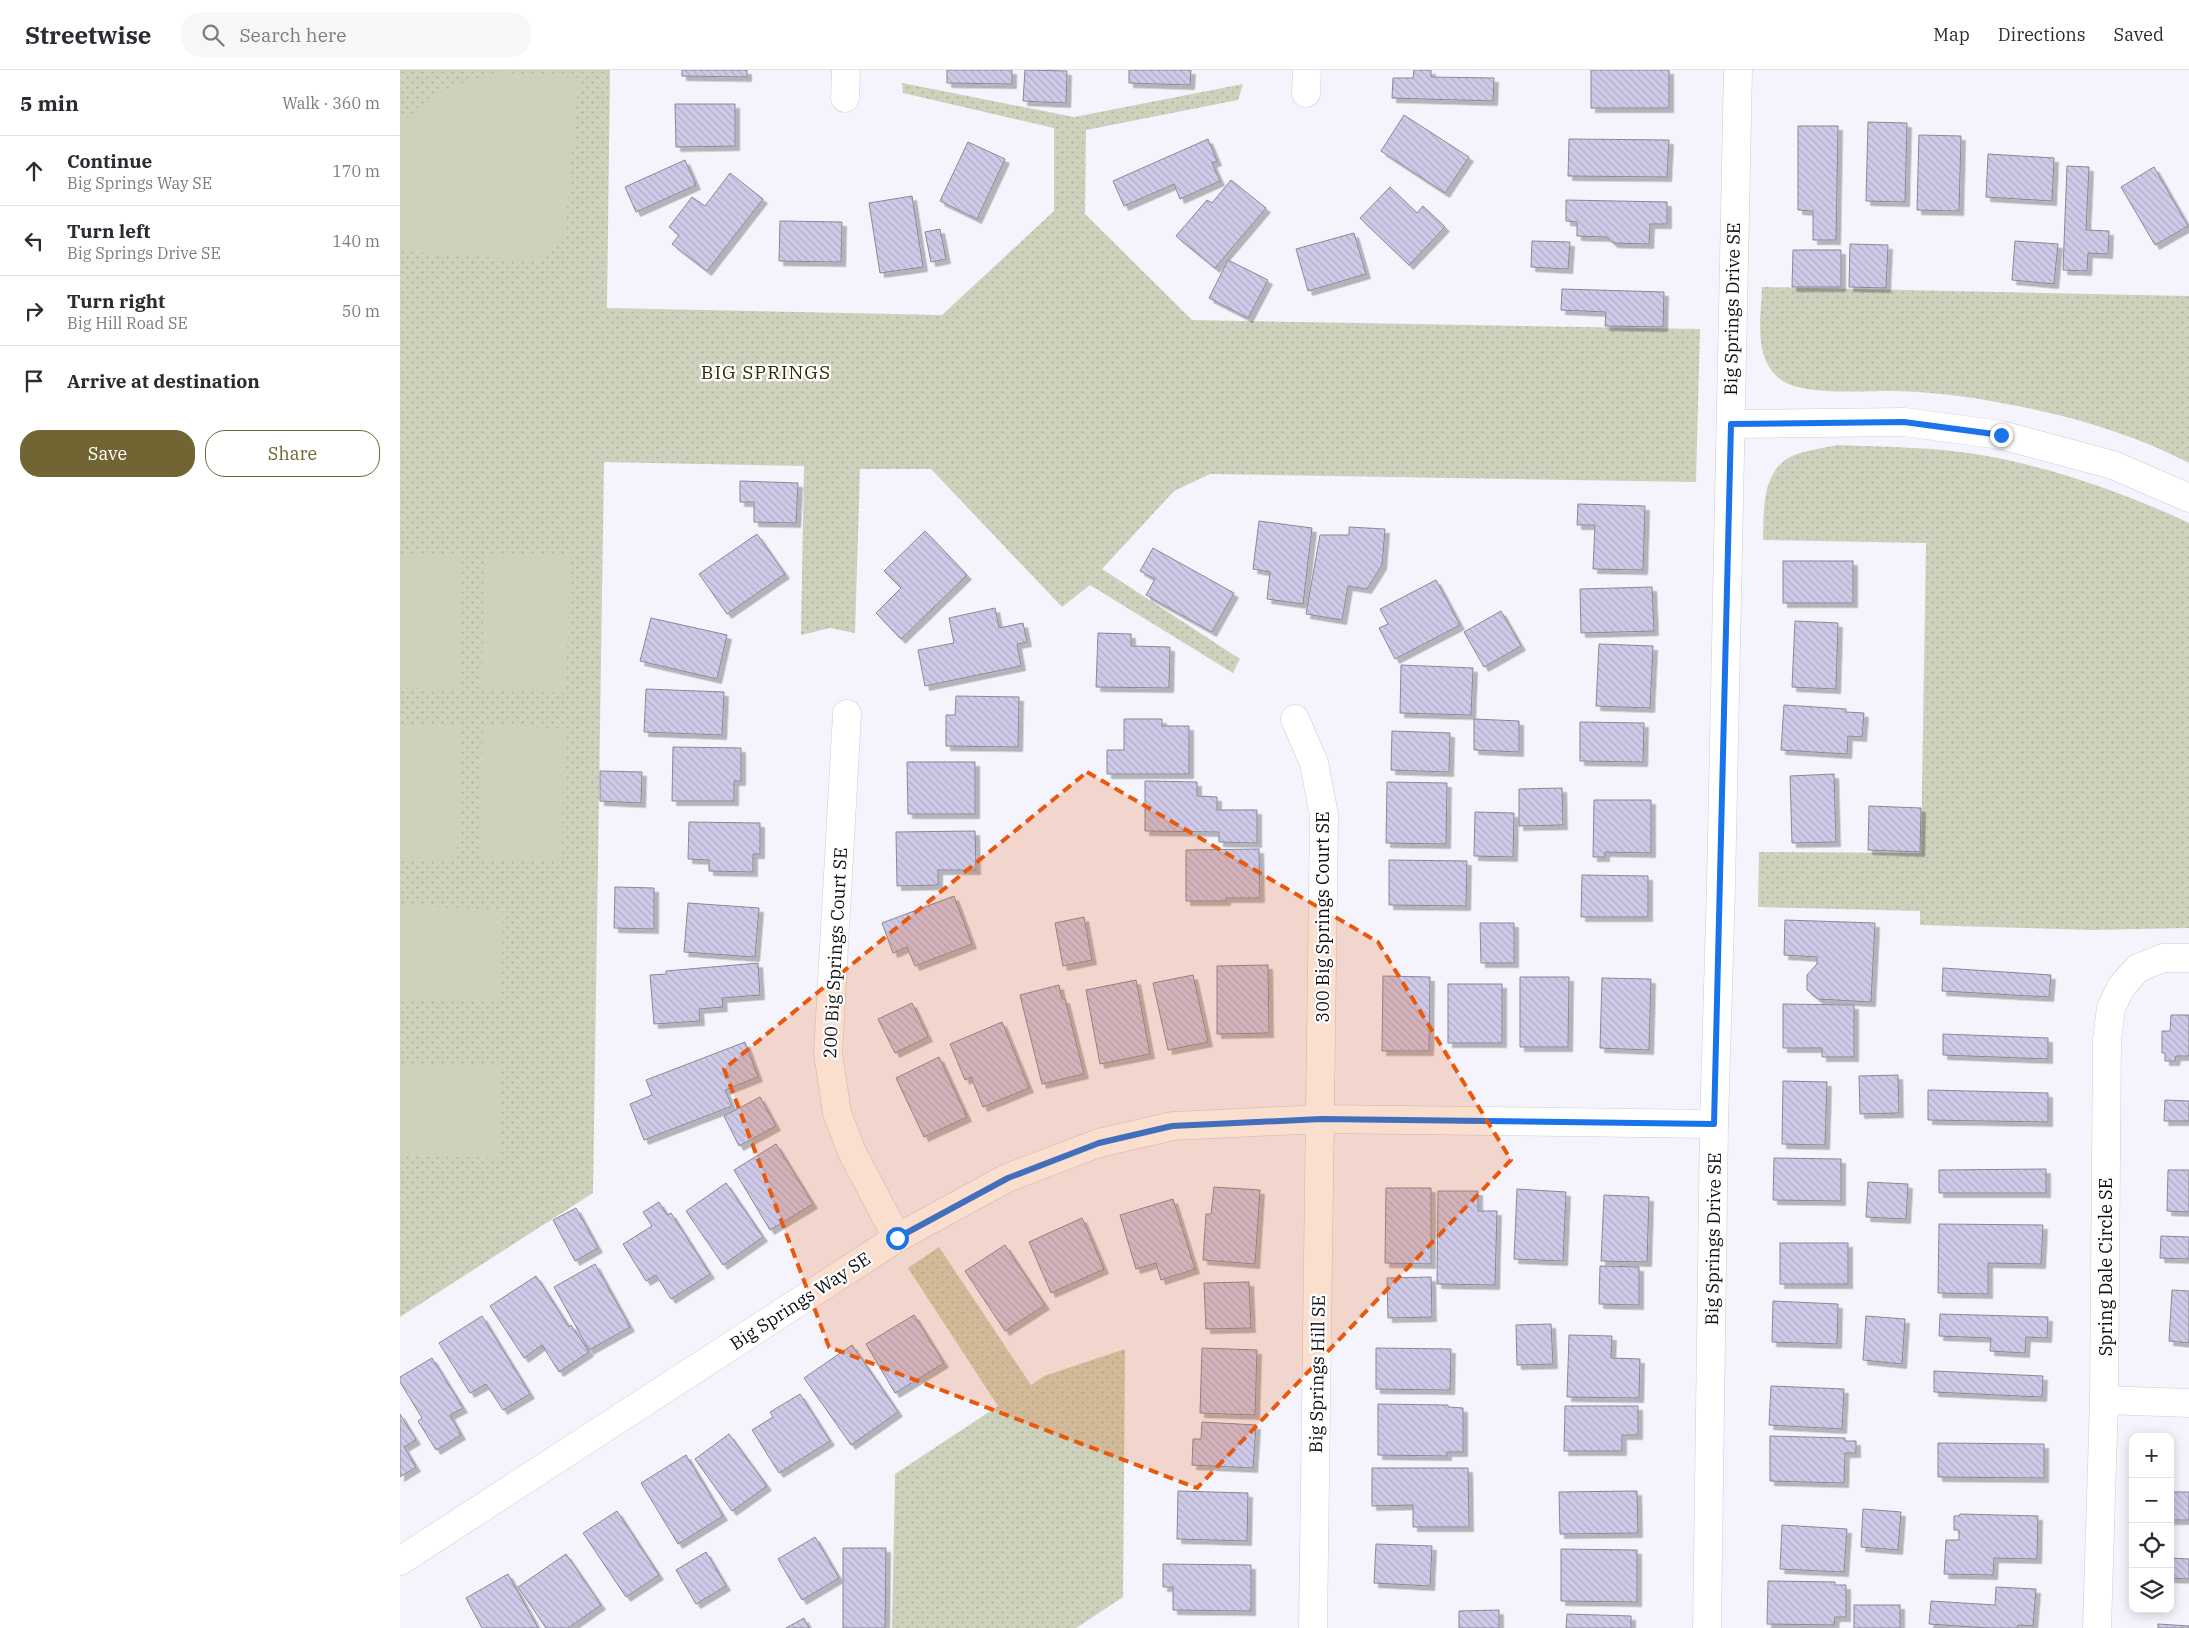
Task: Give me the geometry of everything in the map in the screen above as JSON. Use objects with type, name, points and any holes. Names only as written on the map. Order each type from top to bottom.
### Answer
[{"type":"street","points":[[845,98],[846,70]]},
{"type":"street","name":"Big Springs Drive SE","points":[[1707,1628],[1714,1124],[1738,70]]},
{"type":"street","points":[[1731,424],[1904,422],[2001,435],[2113,465],[2189,498]]},
{"type":"street","name":"200 Big Springs Court SE","points":[[848,714],[828,1053],[837,1113],[852,1152],[897,1238]]},
{"type":"street","name":"300 Big Springs Court SE","points":[[1295,719],[1314,763],[1324,816],[1321,1119]]},
{"type":"street","name":"Spring Dale Circle SE","points":[[2097,1628],[2104,1400],[2107,1040],[2111,1008],[2121,987],[2138,968],[2163,958],[2189,958]]},
{"type":"street","name":"Big Springs Way SE","points":[[400,1561],[897,1238],[1008,1178],[1099,1143],[1172,1126],[1321,1119],[1714,1124]]},
{"type":"street","name":"Big Springs Hill SE","points":[[1313,1628],[1321,1119]]},
{"type":"street","points":[[2104,1400],[2189,1403]]},
{"type":"highlighted area","points":[[1087,772],[1378,942],[1511,1160],[1197,1488],[829,1347],[724,1069]]},
{"type":"green space","points":[[400,70],[610,70],[607,308],[942,315],[1054,211],[1054,128],[903,93],[902,83],[1074,117],[1243,84],[1238,100],[1086,130],[1085,214],[1192,320],[1700,329],[1696,482],[1210,474],[1174,491],[1102,569],[1240,659],[1233,673],[1090,585],[1062,607],[931,469],[860,469],[855,633],[830,628],[801,635],[804,466],[604,462],[593,1193],[400,1317]]},
{"type":"green space","points":[[502,72],[579,78],[564,239],[537,261],[400,251],[400,124],[430,98],[464,82]]},
{"type":"green space","points":[[1762,287],[2189,296],[2189,463],[2145,443],[2098,426],[2049,413],[1975,398],[1936,393],[1819,390],[1790,385],[1771,370],[1762,349],[1760,324]]},
{"type":"green space","points":[[1838,445],[1950,451],[2013,461],[2090,483],[2189,523],[2189,928],[2093,930],[1920,925],[1920,911],[1758,907],[1759,852],[1921,853],[1926,543],[1763,540],[1766,493],[1775,471],[1792,456]]},
{"type":"green space","points":[[400,553],[462,554],[460,689],[400,688]]},
{"type":"green space","points":[[484,553],[570,555],[566,693],[482,689]]},
{"type":"green space","points":[[400,724],[461,726],[457,860],[400,858]]},
{"type":"green space","points":[[483,724],[564,729],[562,861],[480,860]]},
{"type":"green space","points":[[400,906],[503,910],[501,1002],[400,1000]]},
{"type":"green space","points":[[400,1064],[501,1067],[499,1158],[400,1155]]},
{"type":"green space","points":[[939,1247],[1031,1385],[1044,1376],[1125,1349],[1123,1597],[1076,1628],[892,1628],[895,1474],[998,1406],[908,1268]]},
{"type":"building","points":[[682,70],[747,70],[747,77],[682,76]]},
{"type":"building","points":[[947,70],[1012,70],[1012,84],[947,83]]},
{"type":"building","points":[[1025,70],[1067,71],[1066,103],[1023,101]]},
{"type":"building","points":[[1129,70],[1191,70],[1190,85],[1129,83]]},
{"type":"building","points":[[1414,70],[1431,70],[1431,77],[1494,78],[1493,101],[1392,98],[1393,78],[1413,78]]},
{"type":"building","points":[[1591,70],[1669,70],[1669,108],[1591,108]]},
{"type":"building","points":[[675,104],[735,104],[735,146],[676,147]]},
{"type":"building","points":[[1404,115],[1469,157],[1445,193],[1381,151]]},
{"type":"building","points":[[1868,122],[1907,123],[1905,202],[1866,201]]},
{"type":"building","points":[[1798,126],[1838,126],[1836,240],[1813,240],[1813,211],[1798,210]]},
{"type":"building","points":[[1919,135],[1961,136],[1959,211],[1917,210]]},
{"type":"building","points":[[1208,139],[1217,161],[1212,163],[1220,181],[1180,199],[1174,184],[1124,206],[1113,181]]},
{"type":"building","points":[[1569,139],[1669,140],[1667,177],[1568,176]]},
{"type":"building","points":[[968,142],[1005,159],[977,219],[940,201]]},
{"type":"building","points":[[1988,154],[2054,158],[2052,201],[1986,197]]},
{"type":"building","points":[[685,160],[696,185],[636,212],[625,187]]},
{"type":"building","points":[[2067,166],[2089,167],[2086,230],[2109,231],[2108,254],[2088,253],[2087,271],[2063,270]]},
{"type":"building","points":[[2154,167],[2188,226],[2155,245],[2121,187]]},
{"type":"building","points":[[730,173],[763,199],[707,271],[672,244],[679,235],[669,227],[692,197],[705,206]]},
{"type":"building","points":[[1231,180],[1266,208],[1215,268],[1176,236],[1207,200],[1212,203]]},
{"type":"building","points":[[1390,187],[1417,213],[1423,206],[1445,227],[1409,265],[1360,218]]},
{"type":"building","points":[[912,196],[923,267],[880,273],[869,203]]},
{"type":"building","points":[[1566,200],[1667,202],[1667,224],[1650,224],[1649,244],[1613,243],[1607,237],[1577,236],[1577,222],[1566,221]]},
{"type":"building","points":[[780,221],[842,222],[841,262],[779,261]]},
{"type":"building","points":[[940,229],[946,259],[931,262],[925,232]]},
{"type":"building","points":[[1354,233],[1366,274],[1308,291],[1296,249]]},
{"type":"building","points":[[1532,241],[1570,242],[1568,269],[1531,267]]},
{"type":"building","points":[[2015,241],[2058,244],[2054,284],[2012,280]]},
{"type":"building","points":[[1850,244],[1888,245],[1886,288],[1849,287]]},
{"type":"building","points":[[1793,250],[1841,250],[1841,287],[1792,287]]},
{"type":"building","points":[[1228,260],[1268,280],[1248,318],[1209,298]]},
{"type":"building","points":[[1562,289],[1664,292],[1663,327],[1605,326],[1606,312],[1561,310]]},
{"type":"building","points":[[740,481],[798,483],[796,523],[754,522],[754,502],[740,502]]},
{"type":"building","points":[[1578,504],[1645,506],[1643,570],[1593,569],[1595,525],[1577,525]]},
{"type":"building","points":[[1259,521],[1312,528],[1303,604],[1267,599],[1270,572],[1253,569]]},
{"type":"building","points":[[1349,527],[1385,529],[1382,565],[1367,589],[1348,586],[1342,620],[1306,614],[1320,535],[1349,535]]},
{"type":"building","points":[[925,531],[967,575],[901,639],[876,613],[901,588],[884,571]]},
{"type":"building","points":[[757,534],[785,574],[727,614],[699,574]]},
{"type":"building","points":[[1153,548],[1234,593],[1212,632],[1146,595],[1155,579],[1140,571]]},
{"type":"building","points":[[1783,561],[1853,561],[1853,603],[1783,603]]},
{"type":"building","points":[[1436,580],[1460,625],[1395,659],[1379,628],[1388,624],[1380,609]]},
{"type":"building","points":[[1652,587],[1654,631],[1581,633],[1580,589]]},
{"type":"building","points":[[995,608],[999,628],[1023,623],[1027,642],[1017,644],[1021,666],[925,686],[918,650],[954,643],[949,618]]},
{"type":"building","points":[[1501,611],[1521,646],[1484,667],[1464,632]]},
{"type":"building","points":[[651,618],[727,635],[717,679],[640,661]]},
{"type":"building","points":[[1795,621],[1838,623],[1836,689],[1792,687]]},
{"type":"building","points":[[1098,633],[1131,634],[1131,646],[1170,647],[1169,688],[1096,687]]},
{"type":"building","points":[[1599,644],[1653,646],[1650,708],[1596,706]]},
{"type":"building","points":[[1401,665],[1473,668],[1471,715],[1400,713]]},
{"type":"building","points":[[646,689],[724,692],[722,735],[644,732]]},
{"type":"building","points":[[956,696],[1019,697],[1018,747],[946,746],[946,715],[955,715]]},
{"type":"building","points":[[1784,705],[1846,709],[1846,712],[1864,713],[1862,737],[1848,736],[1847,754],[1781,750]]},
{"type":"building","points":[[1124,719],[1162,719],[1162,726],[1189,726],[1189,774],[1107,774],[1107,750],[1124,750]]},
{"type":"building","points":[[1474,719],[1519,721],[1519,752],[1474,750]]},
{"type":"building","points":[[1580,722],[1644,723],[1643,762],[1580,761]]},
{"type":"building","points":[[1392,731],[1450,733],[1449,772],[1391,770]]},
{"type":"building","points":[[673,747],[741,748],[741,781],[734,781],[734,801],[672,801]]},
{"type":"building","points":[[907,762],[975,762],[975,814],[908,814]]},
{"type":"building","points":[[600,771],[642,772],[641,803],[600,801]]},
{"type":"building","points":[[1834,774],[1836,842],[1792,843],[1790,776]]},
{"type":"building","points":[[1145,781],[1197,782],[1197,796],[1217,797],[1217,810],[1257,810],[1257,843],[1219,842],[1219,832],[1145,831]]},
{"type":"building","points":[[1387,782],[1447,783],[1446,844],[1386,843]]},
{"type":"building","points":[[1562,788],[1563,825],[1519,826],[1519,789]]},
{"type":"building","points":[[1594,800],[1651,800],[1651,853],[1605,852],[1605,857],[1593,857]]},
{"type":"building","points":[[1869,806],[1921,808],[1920,852],[1868,850]]},
{"type":"building","points":[[1475,812],[1514,813],[1513,857],[1474,856]]},
{"type":"building","points":[[689,822],[760,823],[760,854],[753,854],[753,872],[709,871],[709,860],[688,859]]},
{"type":"building","points":[[975,831],[976,870],[938,870],[938,885],[897,886],[896,832]]},
{"type":"building","points":[[1259,849],[1260,898],[1226,898],[1226,901],[1186,901],[1186,850]]},
{"type":"building","points":[[1389,860],[1467,861],[1466,906],[1389,905]]},
{"type":"building","points":[[1582,875],[1648,876],[1648,917],[1581,917]]},
{"type":"building","points":[[615,887],[654,888],[654,929],[614,928]]},
{"type":"building","points":[[954,896],[972,944],[915,966],[907,947],[893,953],[882,923]]},
{"type":"building","points":[[688,903],[759,908],[755,957],[684,952]]},
{"type":"building","points":[[1084,917],[1092,960],[1063,966],[1055,923]]},
{"type":"building","points":[[1785,920],[1875,923],[1871,1002],[1818,999],[1807,990],[1807,975],[1817,964],[1817,957],[1784,955]]},
{"type":"building","points":[[1480,923],[1514,923],[1514,963],[1481,963]]},
{"type":"building","points":[[758,963],[760,995],[722,998],[723,1007],[699,1009],[700,1021],[654,1024],[650,975],[666,974],[666,971]]},
{"type":"building","points":[[1268,965],[1269,1033],[1217,1034],[1217,966]]},
{"type":"building","points":[[1943,968],[2051,975],[2049,997],[1942,991]]},
{"type":"building","points":[[1193,975],[1208,1042],[1168,1050],[1153,983]]},
{"type":"building","points":[[1383,976],[1430,977],[1429,1051],[1382,1051]]},
{"type":"building","points":[[1520,977],[1569,977],[1568,1047],[1520,1047]]},
{"type":"building","points":[[1602,978],[1651,979],[1649,1050],[1600,1048]]},
{"type":"building","points":[[1136,980],[1150,1054],[1100,1064],[1086,990]]},
{"type":"building","points":[[1448,984],[1502,984],[1502,1043],[1448,1043]]},
{"type":"building","points":[[1059,985],[1062,999],[1065,999],[1084,1074],[1042,1084],[1020,995]]},
{"type":"building","points":[[912,1003],[928,1037],[895,1053],[878,1019]]},
{"type":"building","points":[[1783,1004],[1854,1005],[1854,1057],[1822,1057],[1822,1048],[1783,1048]]},
{"type":"building","points":[[2171,1015],[2189,1015],[2189,1056],[2176,1056],[2175,1061],[2165,1061],[2165,1053],[2162,1053],[2162,1031],[2170,1031]]},
{"type":"building","points":[[1002,1022],[1029,1088],[983,1107],[971,1077],[965,1080],[950,1044]]},
{"type":"building","points":[[1943,1034],[2048,1038],[2048,1059],[1943,1055]]},
{"type":"building","points":[[745,1042],[758,1077],[725,1090],[732,1106],[644,1140],[630,1104],[652,1095],[646,1080]]},
{"type":"building","points":[[939,1057],[967,1117],[924,1137],[896,1078]]},
{"type":"building","points":[[1898,1075],[1899,1113],[1860,1114],[1859,1076]]},
{"type":"building","points":[[1783,1081],[1827,1082],[1825,1145],[1782,1144]]},
{"type":"building","points":[[1928,1090],[2048,1093],[2048,1122],[1928,1120]]},
{"type":"building","points":[[760,1097],[776,1126],[739,1146],[724,1116]]},
{"type":"building","points":[[2165,1100],[2189,1101],[2189,1121],[2164,1121]]},
{"type":"building","points":[[776,1144],[813,1204],[770,1230],[734,1170]]},
{"type":"building","points":[[1774,1158],[1841,1159],[1841,1201],[1773,1200]]},
{"type":"building","points":[[2046,1169],[2046,1193],[1939,1193],[1939,1170]]},
{"type":"building","points":[[2168,1170],[2189,1170],[2189,1212],[2167,1211]]},
{"type":"building","points":[[1868,1182],[1908,1184],[1906,1219],[1866,1217]]},
{"type":"building","points":[[726,1183],[763,1237],[723,1265],[686,1211]]},
{"type":"building","points":[[1214,1187],[1260,1190],[1255,1264],[1203,1260],[1206,1214],[1211,1214]]},
{"type":"building","points":[[1386,1188],[1431,1188],[1431,1264],[1385,1263]]},
{"type":"building","points":[[1517,1189],[1566,1192],[1563,1261],[1514,1259]]},
{"type":"building","points":[[1438,1191],[1478,1191],[1478,1211],[1497,1211],[1495,1285],[1437,1284]]},
{"type":"building","points":[[1604,1195],[1649,1197],[1647,1262],[1601,1261]]},
{"type":"building","points":[[1173,1199],[1195,1269],[1161,1280],[1156,1263],[1136,1269],[1120,1215]]},
{"type":"building","points":[[659,1202],[667,1215],[671,1213],[710,1274],[671,1299],[656,1275],[646,1281],[623,1244],[652,1226],[643,1212]]},
{"type":"building","points":[[576,1208],[598,1248],[575,1261],[553,1220]]},
{"type":"building","points":[[1082,1218],[1104,1269],[1051,1293],[1029,1242]]},
{"type":"building","points":[[1939,1224],[2043,1225],[2041,1264],[1988,1263],[1988,1294],[1938,1293]]},
{"type":"building","points":[[2161,1236],[2189,1237],[2189,1259],[2160,1258]]},
{"type":"building","points":[[1780,1243],[1848,1243],[1848,1284],[1780,1284]]},
{"type":"building","points":[[1005,1245],[1045,1305],[1005,1331],[965,1271]]},
{"type":"building","points":[[595,1264],[630,1327],[589,1350],[554,1287]]},
{"type":"building","points":[[1600,1266],[1639,1267],[1639,1305],[1599,1304]]},
{"type":"building","points":[[536,1276],[569,1327],[571,1325],[589,1352],[559,1372],[542,1345],[524,1358],[490,1306]]},
{"type":"building","points":[[1431,1277],[1432,1317],[1388,1318],[1387,1278]]},
{"type":"building","points":[[1249,1282],[1251,1328],[1206,1329],[1204,1283]]},
{"type":"building","points":[[2172,1290],[2189,1291],[2189,1343],[2169,1341]]},
{"type":"building","points":[[1773,1301],[1838,1304],[1837,1344],[1772,1342]]},
{"type":"building","points":[[1940,1314],[2048,1317],[2047,1338],[2026,1337],[2025,1353],[1990,1351],[1991,1338],[1939,1336]]},
{"type":"building","points":[[914,1315],[944,1363],[895,1393],[866,1344]]},
{"type":"building","points":[[482,1316],[530,1394],[503,1410],[486,1384],[470,1393],[439,1343]]},
{"type":"building","points":[[1866,1316],[1905,1319],[1902,1364],[1863,1360]]},
{"type":"building","points":[[1551,1324],[1553,1364],[1517,1365],[1516,1325]]},
{"type":"building","points":[[1569,1335],[1612,1336],[1611,1358],[1640,1359],[1639,1398],[1567,1397]]},
{"type":"building","points":[[852,1345],[898,1412],[851,1445],[804,1378]]},
{"type":"building","points":[[1202,1348],[1257,1350],[1255,1415],[1200,1413]]},
{"type":"building","points":[[1376,1348],[1451,1349],[1450,1390],[1376,1389]]},
{"type":"building","points":[[432,1358],[463,1408],[450,1415],[461,1435],[436,1450],[418,1421],[422,1418],[400,1382],[400,1377]]},
{"type":"building","points":[[1934,1371],[2043,1376],[2042,1397],[1934,1392]]},
{"type":"building","points":[[1771,1386],[1844,1389],[1842,1429],[1769,1425]]},
{"type":"building","points":[[800,1394],[830,1441],[779,1473],[752,1430],[773,1417],[770,1412]]},
{"type":"building","points":[[1378,1404],[1448,1405],[1448,1407],[1463,1408],[1463,1452],[1447,1452],[1447,1456],[1378,1455]]},
{"type":"building","points":[[1565,1406],[1638,1406],[1638,1435],[1622,1435],[1622,1451],[1564,1451]]},
{"type":"building","points":[[400,1414],[416,1440],[404,1447],[416,1467],[400,1477]]},
{"type":"building","points":[[1202,1422],[1256,1425],[1253,1468],[1192,1465],[1193,1439],[1201,1439]]},
{"type":"building","points":[[729,1434],[767,1486],[732,1511],[695,1459]]},
{"type":"building","points":[[1770,1436],[1845,1438],[1845,1441],[1856,1441],[1856,1453],[1845,1453],[1844,1483],[1770,1481]]},
{"type":"building","points":[[1938,1443],[2044,1444],[2044,1478],[1938,1477]]},
{"type":"building","points":[[686,1455],[723,1516],[678,1544],[641,1483]]},
{"type":"building","points":[[1372,1468],[1468,1468],[1469,1527],[1413,1527],[1413,1505],[1372,1506]]},
{"type":"building","points":[[1178,1491],[1248,1493],[1247,1541],[1177,1539]]},
{"type":"building","points":[[1637,1491],[1638,1533],[1560,1534],[1559,1492]]},
{"type":"building","points":[[2174,1492],[2189,1492],[2189,1520],[2174,1520]]},
{"type":"building","points":[[1863,1509],[1901,1512],[1898,1550],[1861,1547]]},
{"type":"building","points":[[617,1511],[659,1575],[626,1597],[583,1533]]},
{"type":"building","points":[[1960,1514],[2038,1516],[2037,1559],[1994,1558],[1993,1575],[1944,1574],[1946,1540],[1959,1540],[1959,1530],[1954,1530],[1954,1516],[1959,1516]]},
{"type":"building","points":[[1782,1525],[1847,1529],[1844,1572],[1780,1569]]},
{"type":"building","points":[[815,1537],[839,1578],[802,1600],[778,1559]]},
{"type":"building","points":[[1376,1544],[1432,1546],[1430,1586],[1374,1583]]},
{"type":"building","points":[[843,1548],[886,1548],[885,1628],[843,1628]]},
{"type":"building","points":[[1561,1549],[1637,1550],[1637,1602],[1561,1601]]},
{"type":"building","points":[[706,1552],[726,1586],[696,1604],[676,1570]]},
{"type":"building","points":[[566,1554],[601,1605],[568,1628],[546,1628],[518,1587]]},
{"type":"building","points":[[2174,1558],[2189,1559],[2189,1579],[2174,1578]]},
{"type":"building","points":[[1163,1564],[1251,1565],[1251,1611],[1173,1610],[1173,1587],[1163,1587]]},
{"type":"building","points":[[508,1574],[538,1628],[482,1628],[466,1598]]},
{"type":"building","points":[[1768,1581],[1835,1582],[1835,1585],[1846,1585],[1846,1617],[1835,1617],[1834,1625],[1767,1624]]},
{"type":"building","points":[[1996,1587],[2036,1589],[2033,1626],[2018,1625],[2017,1628],[1988,1628],[1929,1624],[1931,1601],[1995,1605]]},
{"type":"building","points":[[1854,1605],[1900,1605],[1900,1628],[1854,1628]]},
{"type":"building","points":[[1499,1610],[1499,1628],[1459,1628],[1459,1611]]},
{"type":"building","points":[[1567,1614],[1631,1616],[1631,1628],[1566,1628]]},
{"type":"building","points":[[804,1618],[809,1628],[786,1628]]},
{"type":"building","points":[[2158,1624],[2189,1626],[2189,1628],[2158,1628]]},
{"type":"district","name":"BIG SPRINGS","points":[[766,372]]},
{"type":"route","points":[[897,1238],[1008,1178],[1099,1143],[1172,1126],[1321,1119],[1714,1124],[1722,885],[1731,424],[1904,422],[2001,435]]}]
